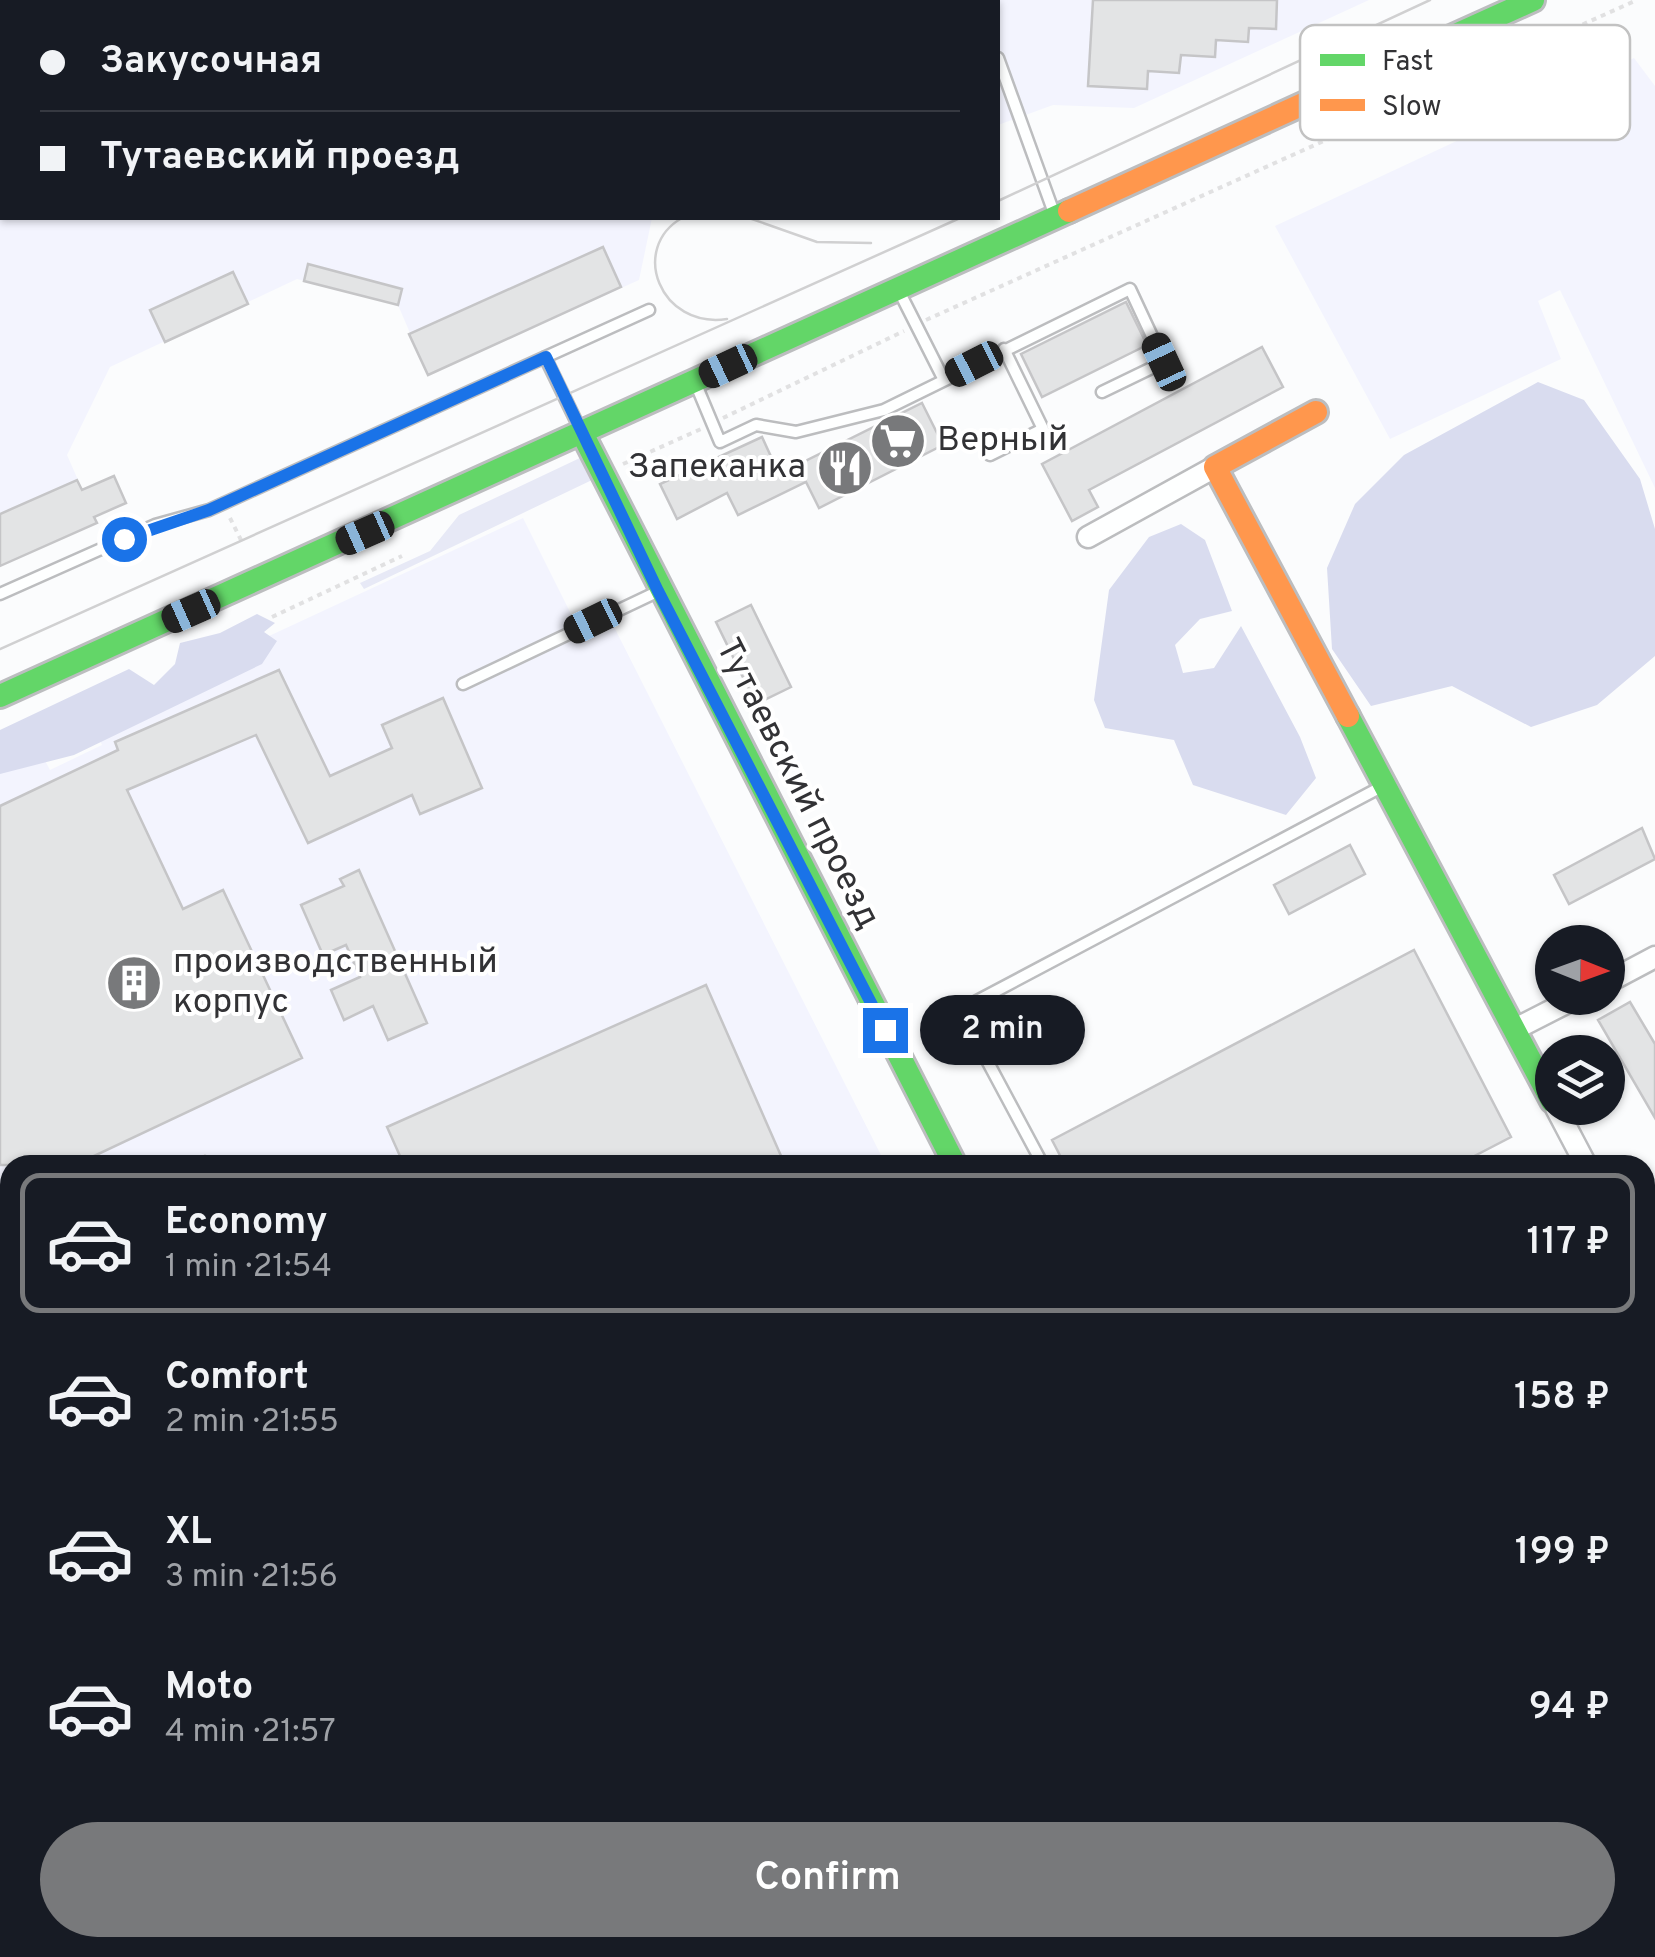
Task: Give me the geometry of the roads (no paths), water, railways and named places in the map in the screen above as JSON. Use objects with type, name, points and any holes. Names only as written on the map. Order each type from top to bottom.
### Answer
[{"type":"main road","points":[[1478,25],[1533,0]]},
{"type":"main road","points":[[0,696],[1300,106]]},
{"type":"main road","points":[[1316,412],[1215,468],[1535,1067]]},
{"type":"main road","name":"Тутаевский проезд","points":[[582,433],[658,591],[950,1155]]},
{"type":"street","points":[[1088,537],[1215,468]]},
{"type":"street","points":[[1625,973],[1655,958]]},
{"type":"street","points":[[1515,1029],[1543,1015]]},
{"type":"street","points":[[1563,1125],[1577,1155]]},
{"type":"lane","points":[[1000,64],[1056,218]]},
{"type":"lane","points":[[897,288],[944,380]]},
{"type":"lane","points":[[695,382],[720,442],[756,426],[796,432],[884,410],[1130,289],[1164,362],[1102,392]]},
{"type":"lane","points":[[0,594],[155,525],[209,510],[649,310]]},
{"type":"lane","points":[[990,456],[1043,428],[1004,349]]},
{"type":"lane","points":[[546,357],[582,433]]},
{"type":"lane","points":[[463,684],[658,591]]},
{"type":"lane","points":[[1038,1155],[960,1010],[1384,786]]},
{"type":"tram line","points":[[1376,25],[1430,0]]},
{"type":"tram line","points":[[1000,200],[1300,60]]},
{"type":"tram line","points":[[680,220],[666,231],[657,248],[655,266],[660,284],[684,312],[704,319],[727,319]]},
{"type":"tram line","points":[[755,220],[817,242],[871,243]]},
{"type":"tram line","points":[[0,649],[956,220]]},
{"type":"place","name":"Верный","points":[[898,441]]},
{"type":"place","name":"Запеканка","points":[[845,468]]},
{"type":"place","name":"производственный корпус","points":[[134,983]]}]
